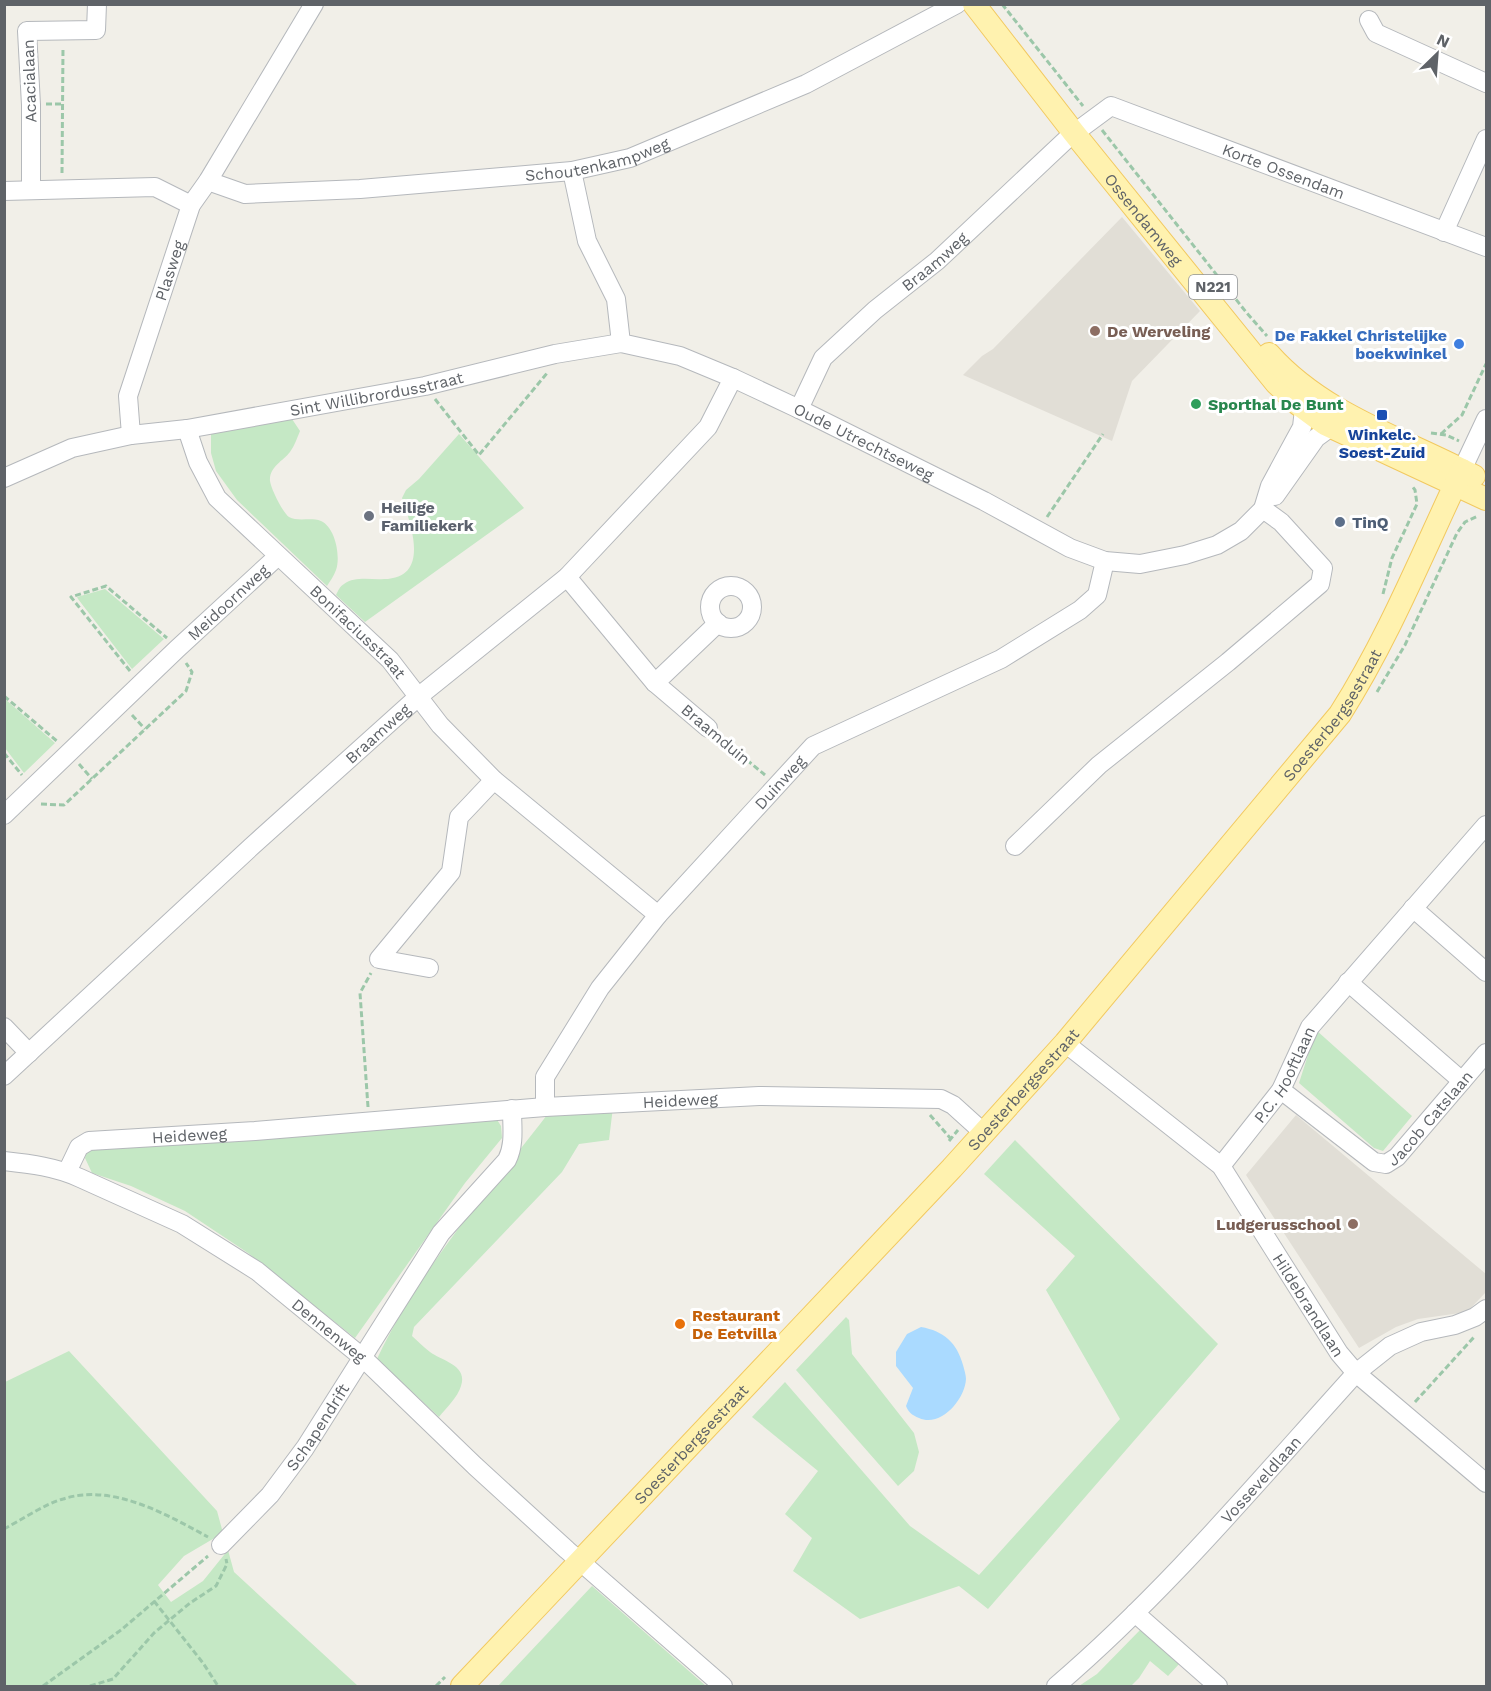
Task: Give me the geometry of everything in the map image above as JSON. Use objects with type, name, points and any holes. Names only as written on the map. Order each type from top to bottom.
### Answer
[{"type":"main road","name":"Ossendamweg","points":[[974,4],[1084,120],[1276,383],[1304,409],[1331,427],[1458,477]]},
{"type":"main road","name":"Ossendamweg","points":[[993,4],[1232,312],[1282,368],[1327,403],[1458,477]]},
{"type":"main road","name":"N221","points":[[1458,477],[1486,483]]},
{"type":"main road","name":"N221","points":[[1458,477],[1486,499]]},
{"type":"main road","name":"Soesterbergsestraat","points":[[462,1686],[580,1562],[976,1126],[1065,1043],[1340,714],[1367,672],[1388,630],[1458,477]]},
{"type":"street","name":"Acacialaan","points":[[31,189],[31,105],[27,31],[96,30],[97,4]]},
{"type":"street","name":"Plasweg","points":[[131,435],[128,396],[191,205],[208,182],[314,4]]},
{"type":"street","name":"Schoutenkampweg","points":[[208,182],[245,194],[360,189],[572,171],[630,158],[784,93],[957,4]]},
{"type":"street","points":[[1369,20],[1376,33],[1486,83]]},
{"type":"street","name":"Korte Ossendam","points":[[1084,120],[1111,106],[1486,247]]},
{"type":"street","name":"Braamweg","points":[[799,408],[823,358],[875,310],[937,261],[1084,120]]},
{"type":"street","points":[[1444,232],[1486,139]]},
{"type":"street","points":[[572,171],[587,241],[616,299],[621,343]]},
{"type":"street","points":[[4,191],[155,187],[191,205]]},
{"type":"street","name":"Oude Utrechtseweg","points":[[621,343],[680,356],[733,378],[799,408],[1070,548],[1105,561],[1140,564],[1185,555],[1217,545],[1241,531],[1278,493],[1316,438],[1331,427]]},
{"type":"street","name":"Sint Willibrordusstraat","points":[[131,435],[188,429],[425,386],[555,354],[621,343]]},
{"type":"street","name":"Braamweg","points":[[4,1076],[251,846],[418,697],[567,577],[708,427],[733,378]]},
{"type":"street","name":"Oude Utrechtseweg","points":[[1263,509],[1270,486],[1302,427],[1304,409]]},
{"type":"street","name":"Soesterbergsestraat","points":[[1458,477],[1486,419]]},
{"type":"street","name":"Bonifaciusstraat","points":[[188,429],[198,462],[217,498],[390,660],[440,725],[494,780],[658,915]]},
{"type":"street","points":[[4,478],[72,448],[131,435]]},
{"type":"street","points":[[1015,846],[1099,765],[1228,662],[1320,584],[1323,568],[1281,522],[1263,509]]},
{"type":"street","name":"Meidoornweg","points":[[4,815],[278,556]]},
{"type":"street","name":"Duinweg","points":[[545,1107],[545,1077],[600,988],[658,915],[813,746],[1001,659],[1080,610],[1097,595],[1105,561]]},
{"type":"street","name":"Braamduin","points":[[567,577],[655,683],[708,728]]},
{"type":"street","points":[[655,683],[717,624]]},
{"type":"street","points":[[429,968],[379,959],[451,872],[459,817],[494,780]]},
{"type":"street","name":"P.C. Hooftlaan","points":[[1221,1166],[1281,1090],[1310,1027],[1413,908],[1483,837]]},
{"type":"street","points":[[1413,908],[1486,972]]},
{"type":"street","points":[[1348,982],[1462,1081]]},
{"type":"street","points":[[4,1027],[29,1053]]},
{"type":"street","name":"Hildebrandlaan","points":[[1065,1043],[1221,1166],[1339,1353],[1356,1373],[1486,1484]]},
{"type":"street","name":"Jacob Catslaan","points":[[1281,1090],[1374,1162],[1386,1164],[1396,1156],[1486,1053]]},
{"type":"street","name":"Heideweg","points":[[67,1172],[79,1147],[89,1141],[255,1131],[512,1109],[759,1096],[941,1099],[947,1101],[976,1126]]},
{"type":"street","name":"Schapendrift","points":[[221,1545],[270,1495],[298,1457],[441,1233],[507,1160],[513,1141],[512,1109]]},
{"type":"street","name":"Dennenweg","points":[[4,1161],[35,1164],[67,1172],[182,1224],[257,1271],[362,1357],[475,1466],[580,1562],[723,1686]]},
{"type":"street","name":"Vosseveldlaan","points":[[1056,1686],[1171,1578],[1356,1373],[1390,1346],[1421,1332],[1455,1325],[1475,1317],[1486,1309]]},
{"type":"street","points":[[1135,1613],[1218,1686]]},
{"type":"path","points":[[1002,4],[1084,120],[1274,343]]},
{"type":"path","points":[[62,190],[63,31]]},
{"type":"path","points":[[425,386],[479,455],[550,370],[555,354]]},
{"type":"path","points":[[1425,431],[1441,434],[1462,415],[1486,364]]},
{"type":"path","points":[[1040,531],[1102,434]]},
{"type":"path","points":[[1382,596],[1392,558],[1417,504],[1415,490]]},
{"type":"path","name":"Meidoornweg","points":[[140,684],[71,597],[106,586],[177,649]]},
{"type":"path","points":[[4,753],[29,792],[43,805],[64,805],[186,690],[192,672],[177,649]]},
{"type":"path","points":[[4,696],[69,754]]},
{"type":"path","name":"Braamduin","points":[[708,728],[778,784]]},
{"type":"path","points":[[364,1120],[369,1107],[360,993],[379,959]]},
{"type":"path","points":[[915,1097],[951,1139]]},
{"type":"path","points":[[946,1144],[976,1126]]},
{"type":"path","points":[[1404,1414],[1479,1332]]},
{"type":"path","points":[[4,1529],[63,1499],[98,1494],[117,1497],[148,1507],[221,1545],[227,1564],[216,1586],[168,1621],[113,1679],[90,1686]]},
{"type":"path","points":[[43,1686],[121,1630],[221,1545]]},
{"type":"path","points":[[154,1601],[218,1686]]},
{"type":"shaded area","name":"De Werveling","points":[[1122,217],[1200,311],[1132,381],[1112,441],[963,375],[982,356],[993,349]]},
{"type":"shaded area","name":"Ludgerusschool","points":[[1296,1115],[1486,1274],[1486,1292],[1467,1312],[1418,1319],[1396,1327],[1359,1348],[1246,1175]]},
{"type":"green space","points":[[290,416],[300,431],[290,452],[272,472],[270,481],[289,517],[321,521],[330,529],[336,542],[338,557],[336,570],[327,586],[237,500],[216,471],[211,453],[211,431]]},
{"type":"green space","points":[[459,434],[524,508],[365,622],[336,595],[340,587],[353,580],[399,576],[408,570],[413,560],[413,535],[402,498],[406,490],[419,479]]},
{"type":"green space","points":[[105,589],[164,639],[132,669],[77,597]]},
{"type":"green space","points":[[5,699],[55,743],[24,773],[5,748]]},
{"type":"green space","points":[[1316,1030],[1412,1116],[1383,1151],[1374,1148],[1299,1083]]},
{"type":"green space","points":[[613,1107],[609,1140],[579,1144],[562,1172],[414,1327],[412,1336],[430,1352],[453,1364],[461,1373],[461,1386],[455,1398],[439,1417],[377,1359],[394,1326],[434,1262],[550,1111]]},
{"type":"green space","points":[[494,1115],[501,1126],[502,1138],[465,1183],[355,1338],[248,1253],[185,1211],[131,1186],[92,1173],[85,1158],[87,1148]]},
{"type":"green space","points":[[1015,1140],[1218,1344],[988,1609],[959,1586],[860,1619],[793,1571],[812,1538],[785,1514],[818,1471],[752,1417],[785,1382],[910,1526],[979,1575],[1120,1419],[1046,1290],[1075,1256],[984,1174]]},
{"type":"green space","points":[[846,1317],[849,1320],[852,1354],[914,1433],[919,1452],[914,1471],[898,1486],[796,1370]]},
{"type":"green space","points":[[69,1351],[217,1511],[223,1533],[184,1556],[158,1585],[171,1602],[203,1581],[228,1550],[234,1572],[358,1686],[5,1686],[5,1382]]},
{"type":"green space","points":[[592,1586],[706,1686],[498,1686]]},
{"type":"green space","points":[[1141,1629],[1180,1663],[1168,1676],[1150,1661],[1131,1686],[1079,1686],[1097,1674]]},
{"type":"water","points":[[921,1327],[943,1335],[953,1344],[966,1377],[965,1387],[950,1410],[935,1419],[927,1420],[914,1416],[907,1408],[913,1388],[896,1366],[896,1352],[907,1334]]},
{"type":"place","name":"De Werveling","points":[[1095,331]]},
{"type":"place","name":"De Fakkel Christelijke boekwinkel","points":[[1459,344]]},
{"type":"place","name":"Sporthal De Bunt","points":[[1196,404]]},
{"type":"place","name":"Winkelc. Soest-Zuid","points":[[1382,415]]},
{"type":"place","name":"Heilige Familiekerk","points":[[369,516]]},
{"type":"place","name":"TinQ","points":[[1340,522]]},
{"type":"place","name":"Ludgerusschool","points":[[1353,1224]]},
{"type":"place","name":"Restaurant De Eetvilla","points":[[680,1324]]}]
